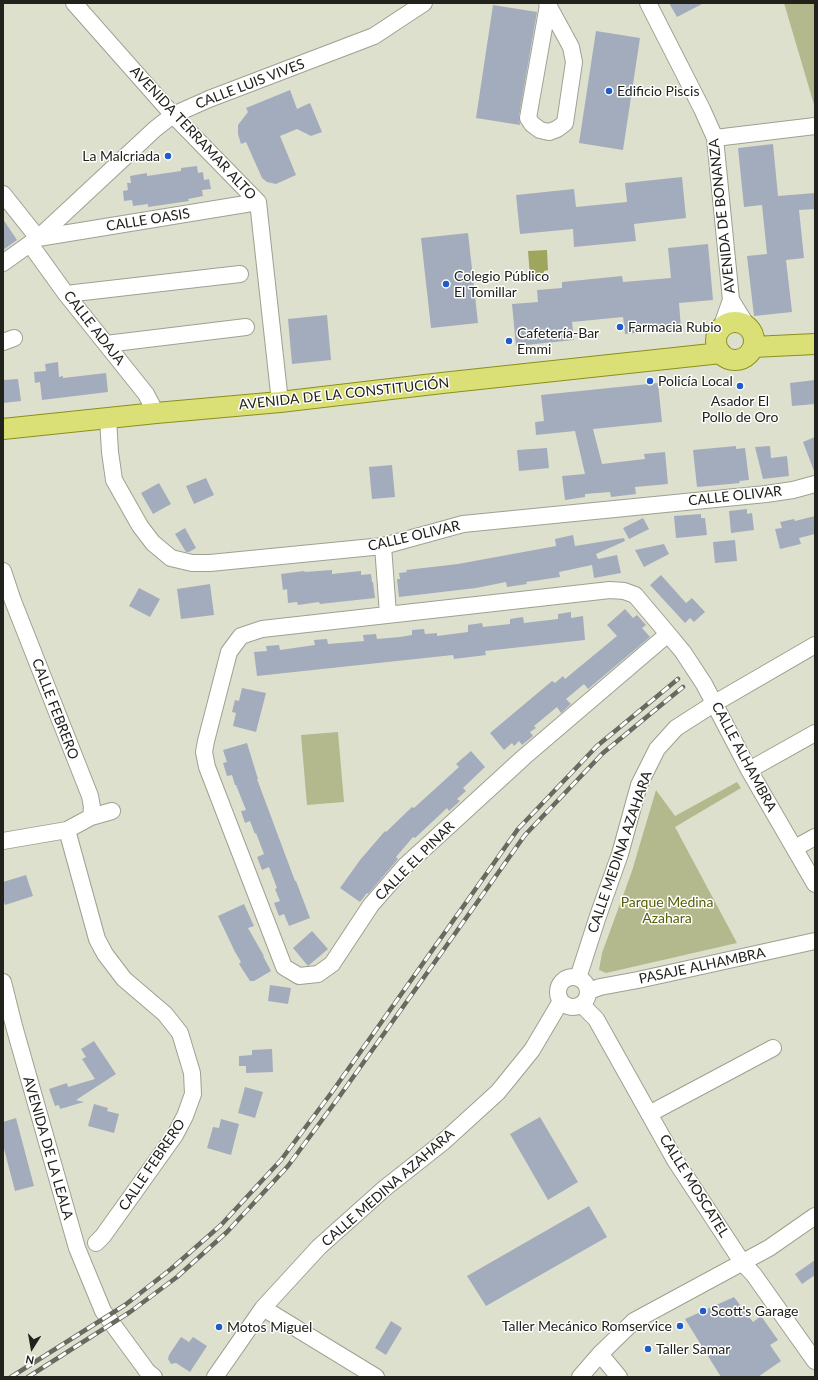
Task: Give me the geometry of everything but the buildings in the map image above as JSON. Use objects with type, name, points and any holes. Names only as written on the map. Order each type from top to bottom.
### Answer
[{"type":"main road","points":[[751,335],[750,353],[739,360],[726,357],[719,339],[726,324],[733,322],[741,323],[751,335],[783,346],[815,344]]},
{"type":"main road","name":"AVENIDA DE LA CONSTITUCIÓN","points":[[3,429],[280,402],[686,356],[719,339]]},
{"type":"street","name":"AVENIDA TERRAMAR ALTO","points":[[74,3],[173,115],[258,202],[280,402]]},
{"type":"street","name":"AVENIDA DE BONANZA","points":[[648,3],[702,109],[715,138],[731,300],[719,339]]},
{"type":"street","points":[[547,4],[571,47],[574,62],[565,123],[557,129],[549,132],[540,130],[532,124],[528,118],[547,4]]},
{"type":"street","name":"CALLE LUIS VIVES","points":[[3,263],[34,241],[155,129],[173,115],[209,99],[374,36],[415,6]]},
{"type":"street","points":[[715,138],[815,126]]},
{"type":"street","name":"CALLE ADAJA","points":[[3,194],[66,294],[146,394],[156,413]]},
{"type":"street","name":"CALLE OASIS","points":[[34,241],[258,202]]},
{"type":"street","points":[[66,294],[240,274]]},
{"type":"street","name":"AVENIDA DE BONANZA","points":[[731,300],[751,335]]},
{"type":"street","points":[[106,344],[246,327]]},
{"type":"street","name":"CALLE OLIVAR","points":[[108,419],[110,452],[114,480],[140,526],[153,543],[171,558],[192,563],[210,563],[383,546],[463,524],[766,494],[793,490],[815,484]]},
{"type":"street","points":[[383,546],[388,614]]},
{"type":"street","name":"CALLE FEBRERO","points":[[3,572],[8,602],[90,796],[92,807],[91,817]]},
{"type":"street","name":"CALLE EL PINAR","points":[[610,590],[624,590],[635,595],[668,634],[524,757],[405,866],[371,905],[332,964],[318,974],[299,976],[284,967],[207,767],[204,752],[206,741],[229,652],[241,636],[262,629],[388,614],[610,590]]},
{"type":"street","name":"CALLE ALHAMBRA","points":[[668,634],[683,652],[715,703],[749,770],[815,884]]},
{"type":"street","name":"CALLE MEDINA AZAHARA","points":[[578,978],[620,854],[639,785],[657,749],[676,728],[715,703],[815,645]]},
{"type":"street","points":[[749,770],[815,733]]},
{"type":"street","points":[[3,841],[67,830],[91,817],[112,811]]},
{"type":"street","name":"CALLE FEBRERO","points":[[67,830],[97,939],[105,954],[124,978],[165,1014],[180,1032],[192,1073],[193,1094],[185,1116],[175,1135],[107,1230],[96,1243]]},
{"type":"street","points":[[795,848],[815,838]]},
{"type":"street","name":"PASAJE ALHAMBRA","points":[[585,998],[600,987],[815,941]]},
{"type":"street","points":[[569,978],[578,978],[585,983],[585,998],[573,1008],[564,1005],[558,992],[561,983],[569,978]]},
{"type":"street","name":"AVENIDA DE LA LEALA","points":[[3,982],[8,1027],[76,1248],[103,1311],[147,1371],[154,1377]]},
{"type":"street","name":"CALLE MOSCATEL","points":[[585,998],[675,1160],[742,1262],[754,1275],[815,1361]]},
{"type":"street","name":"CALLE MEDINA AZAHARA","points":[[216,1377],[263,1308],[283,1284],[319,1247],[385,1188],[442,1143],[498,1092],[532,1050],[561,1001]]},
{"type":"street","points":[[650,1114],[773,1048]]},
{"type":"street","points":[[742,1262],[764,1241],[815,1204]]},
{"type":"street","points":[[580,1377],[600,1354],[634,1321],[769,1248],[815,1216]]},
{"type":"street","points":[[263,1308],[376,1377]]},
{"type":"street","points":[[600,1354],[618,1377]]},
{"type":"green space","points":[[784,3],[815,3],[815,108]]},
{"type":"green space","points":[[338,732],[344,802],[307,805],[301,735]]},
{"type":"green space","name":"Parque Medina Azahara","points":[[737,782],[741,788],[675,827],[737,943],[606,973],[599,970],[602,953],[632,871],[656,790],[675,816]]},
{"type":"shaded area","points":[[547,250],[548,270],[544,271],[544,275],[530,276],[528,251]]},
{"type":"railway","points":[[11,1377],[125,1305],[171,1269],[221,1225],[281,1160],[332,1092],[518,829],[597,746],[678,679]]},
{"type":"railway","points":[[28,1377],[130,1312],[177,1277],[227,1232],[288,1166],[339,1097],[525,835],[603,753],[683,687]]},
{"type":"place","name":"Edificio Piscis","points":[[609,91]]},
{"type":"place","name":"La Malcriada","points":[[168,156]]},
{"type":"place","name":"Colegio Público El Tomillar","points":[[446,284]]},
{"type":"place","name":"Farmacia Rubio","points":[[620,327]]},
{"type":"place","name":"Cafetería-Bar Emmi","points":[[509,341]]},
{"type":"place","name":"Policía Local","points":[[650,381]]},
{"type":"place","name":"Asador El Pollo de Oro","points":[[740,386]]},
{"type":"place","name":"Scott's Garage","points":[[703,1311]]},
{"type":"place","name":"Taller Mecánico Romservice","points":[[680,1326]]},
{"type":"place","name":"Motos Miguel","points":[[219,1327]]},
{"type":"place","name":"Taller Samar","points":[[648,1349]]}]
